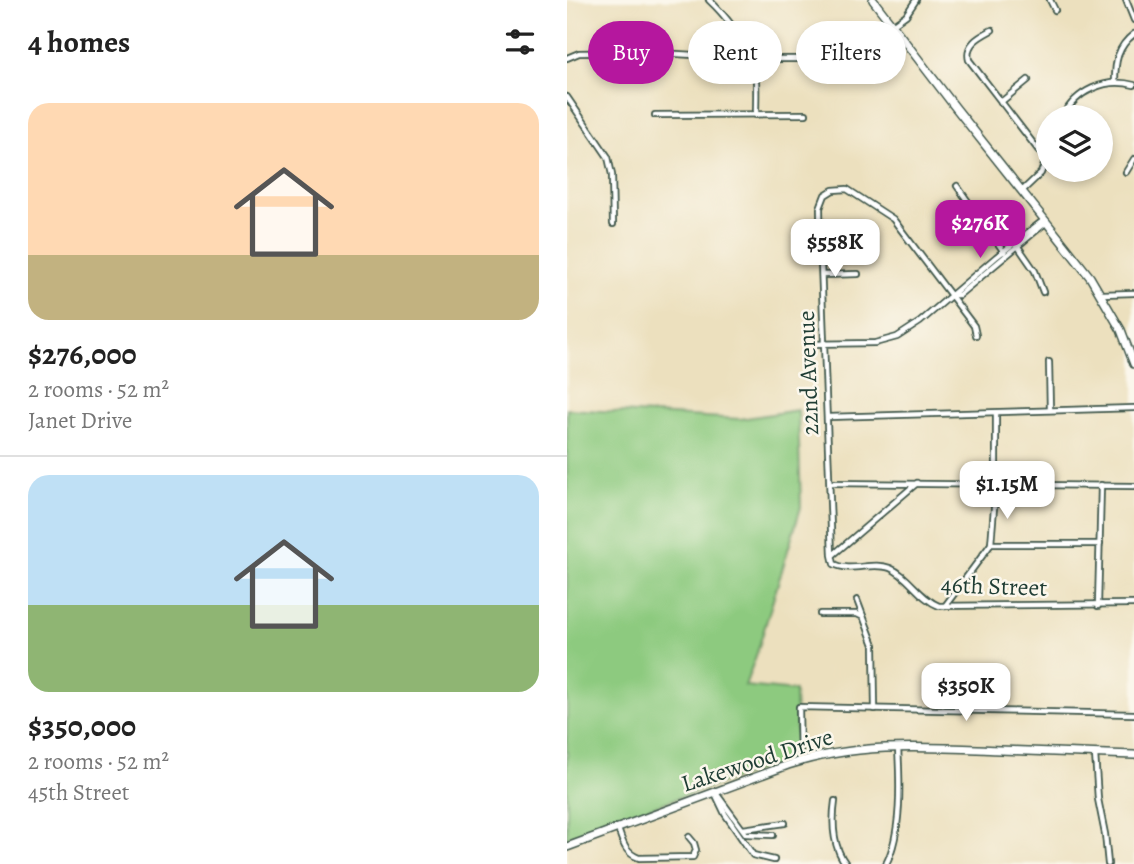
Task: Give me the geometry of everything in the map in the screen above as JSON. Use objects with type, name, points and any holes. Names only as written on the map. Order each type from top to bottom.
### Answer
[{"type":"street","points":[[709,0],[728,21]]},
{"type":"street","points":[[873,0],[889,21]]},
{"type":"street","points":[[898,21],[906,15],[916,0]]},
{"type":"street","points":[[1050,0],[1055,10]]},
{"type":"street","points":[[1126,0],[1134,20]]},
{"type":"street","points":[[992,30],[972,42],[968,56],[974,68],[1036,147]]},
{"type":"street","points":[[1115,82],[1116,59],[1126,40],[1134,34]]},
{"type":"street","points":[[906,43],[1102,294],[1121,330],[1134,364]]},
{"type":"street","points":[[567,58],[579,53],[688,54]]},
{"type":"street","points":[[1001,102],[1028,80]]},
{"type":"street","points":[[1074,105],[1087,90],[1101,84],[1115,82],[1134,85]]},
{"type":"street","points":[[755,84],[757,115]]},
{"type":"street","points":[[567,97],[608,157],[612,175],[613,224]]},
{"type":"street","points":[[655,115],[806,114]]},
{"type":"street","points":[[1126,172],[1134,159]]},
{"type":"street","points":[[1022,191],[1036,178]]},
{"type":"street","points":[[957,186],[1005,253]]},
{"type":"street","name":"22nd Avenue","points":[[832,555],[820,208],[823,199],[829,192],[847,189],[893,219],[950,295]]},
{"type":"street","points":[[808,344],[875,344],[897,337],[920,322],[1045,219]]},
{"type":"street","points":[[1016,244],[1035,271],[1043,292]]},
{"type":"street","points":[[822,275],[858,274]]},
{"type":"street","points":[[1102,294],[1134,293]]},
{"type":"street","points":[[950,295],[974,326],[976,335]]},
{"type":"street","points":[[1049,362],[1050,411]]},
{"type":"street","points":[[828,417],[1134,408]]},
{"type":"street","points":[[944,606],[991,544],[996,484],[996,413]]},
{"type":"street","points":[[830,483],[1134,486]]},
{"type":"street","points":[[832,555],[917,483]]},
{"type":"street","points":[[1098,606],[1101,485]]},
{"type":"street","points":[[991,544],[1100,544]]},
{"type":"street","name":"46th Street","points":[[832,555],[834,564],[839,566],[893,569],[930,603],[944,606],[1134,604]]},
{"type":"street","points":[[857,600],[874,645],[875,709]]},
{"type":"street","points":[[820,614],[857,614],[864,618]]},
{"type":"street","points":[[800,761],[799,707],[1134,714]]},
{"type":"street","points":[[886,864],[896,832],[900,773],[898,746]]},
{"type":"street","name":"Lakewood Drive","points":[[567,847],[800,761],[852,750],[898,746],[1134,755]]},
{"type":"street","points":[[1095,754],[1098,799],[1108,864]]},
{"type":"street","points":[[715,793],[746,834],[773,835]]},
{"type":"street","points":[[715,793],[725,814],[753,855],[774,860]]},
{"type":"street","points":[[835,801],[836,849],[846,864]]},
{"type":"street","points":[[742,830],[785,823]]},
{"type":"street","points":[[618,829],[625,849],[639,858],[693,857],[696,850],[688,837]]},
{"type":"green space","points":[[567,409],[740,419],[798,410],[801,507],[745,686],[795,691],[797,758],[567,838]]}]
